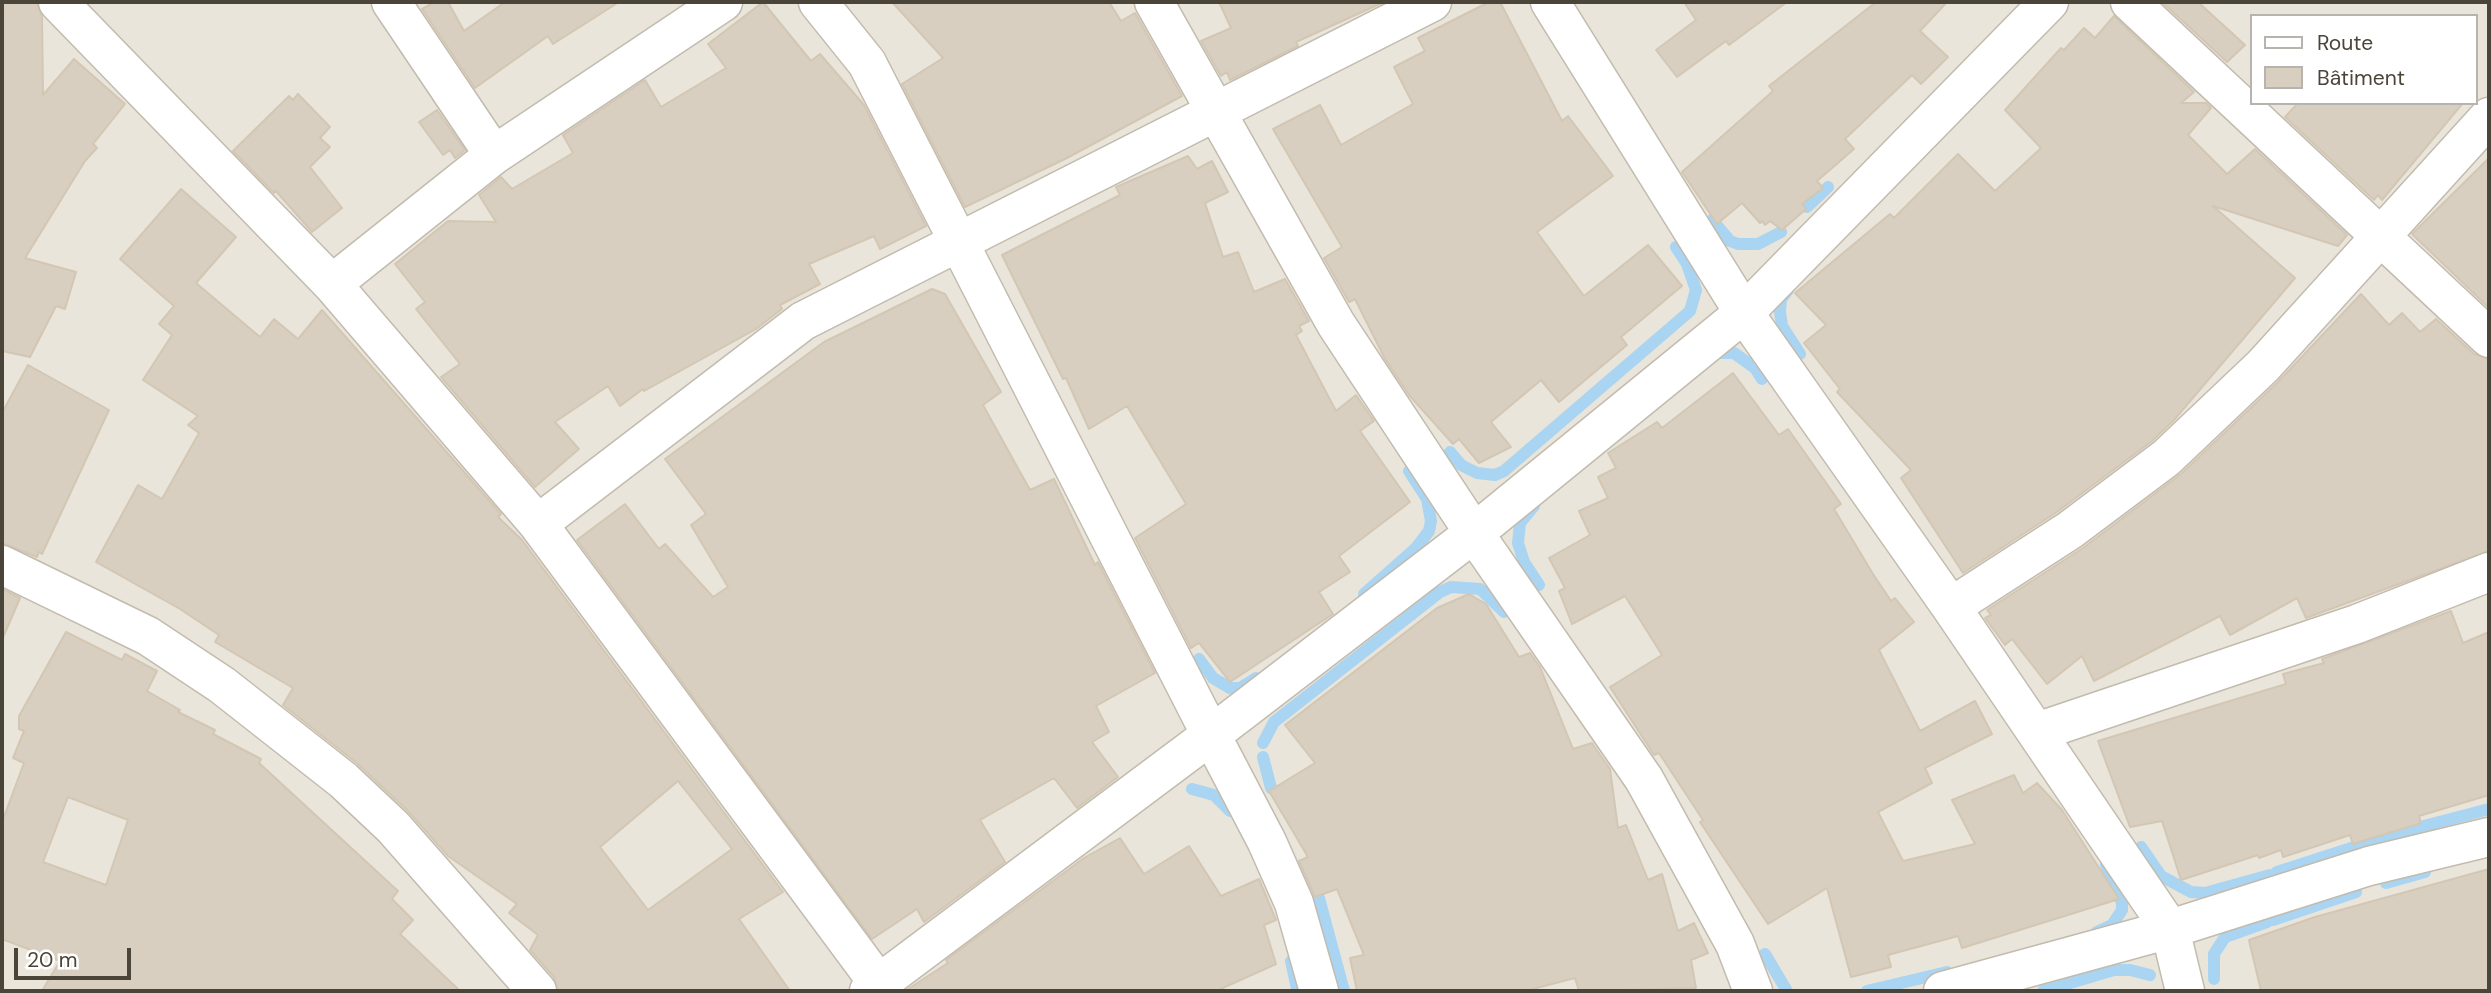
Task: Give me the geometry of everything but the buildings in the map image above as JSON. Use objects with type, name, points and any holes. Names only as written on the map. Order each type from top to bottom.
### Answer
[{"type":"street","points":[[58,2],[332,284],[538,524],[874,988],[1474,533],[1744,313],[2049,2]]},
{"type":"street","points":[[391,2],[494,155]]},
{"type":"street","points":[[332,284],[494,155],[723,2]]},
{"type":"street","points":[[818,2],[867,63],[1267,842],[1294,903],[1319,991]]},
{"type":"street","points":[[1154,2],[1336,324],[1474,533],[1644,779],[1735,944],[1754,991]]},
{"type":"street","points":[[538,524],[803,321],[1432,2]]},
{"type":"street","points":[[1550,2],[1744,313],[1951,607],[2170,929],[2185,991]]},
{"type":"street","points":[[2130,2],[2489,338]]},
{"type":"street","points":[[1951,607],[2070,530],[2166,457],[2263,366],[2489,117]]},
{"type":"street","points":[[2,565],[148,636],[222,685],[343,780],[393,827],[537,991]]},
{"type":"street","points":[[2036,732],[2357,624],[2489,572]]},
{"type":"street","points":[[1943,991],[2170,929],[2369,866],[2489,837]]},
{"type":"shaded area","points":[[2,2],[2489,2],[2489,991],[2,991]]},
{"type":"waterway","points":[[1807,207],[1828,187]]},
{"type":"waterway","points":[[1712,220],[1730,241],[1738,244],[1758,244],[1781,232]]},
{"type":"waterway","points":[[1450,452],[1461,465],[1477,473],[1495,475],[1504,471],[1690,311],[1696,290],[1687,264],[1676,247]]},
{"type":"waterway","points":[[1788,290],[1781,299],[1782,326],[1800,354]]},
{"type":"waterway","points":[[1712,353],[1734,353],[1755,368],[1762,379]]},
{"type":"waterway","points":[[1364,594],[1416,548],[1429,531],[1431,521],[1427,499],[1409,471]]},
{"type":"waterway","points":[[1534,506],[1520,523],[1518,543],[1524,562],[1539,585]]},
{"type":"waterway","points":[[1263,743],[1274,722],[1440,592],[1451,587],[1480,589],[1504,612]]},
{"type":"waterway","points":[[1199,659],[1213,678],[1230,688],[1240,688],[1256,678]]},
{"type":"waterway","points":[[1263,757],[1271,788]]},
{"type":"waterway","points":[[1192,789],[1214,795],[1230,811]]},
{"type":"waterway","points":[[2277,872],[2401,832],[2489,809]]},
{"type":"waterway","points":[[2141,847],[2161,876],[2191,892],[2205,893],[2270,875]]},
{"type":"waterway","points":[[2097,932],[2112,925],[2122,910],[2122,903],[2106,865]]},
{"type":"waterway","points":[[2386,883],[2425,872]]},
{"type":"waterway","points":[[2273,920],[2356,892]]},
{"type":"waterway","points":[[1319,898],[1344,991]]},
{"type":"waterway","points":[[2214,979],[2214,954],[2225,937],[2267,922]]},
{"type":"waterway","points":[[1765,954],[1787,991]]},
{"type":"waterway","points":[[1291,961],[1297,989]]},
{"type":"waterway","points":[[2043,991],[2114,970],[2130,970],[2150,975]]},
{"type":"waterway","points":[[1867,991],[1947,972]]}]
